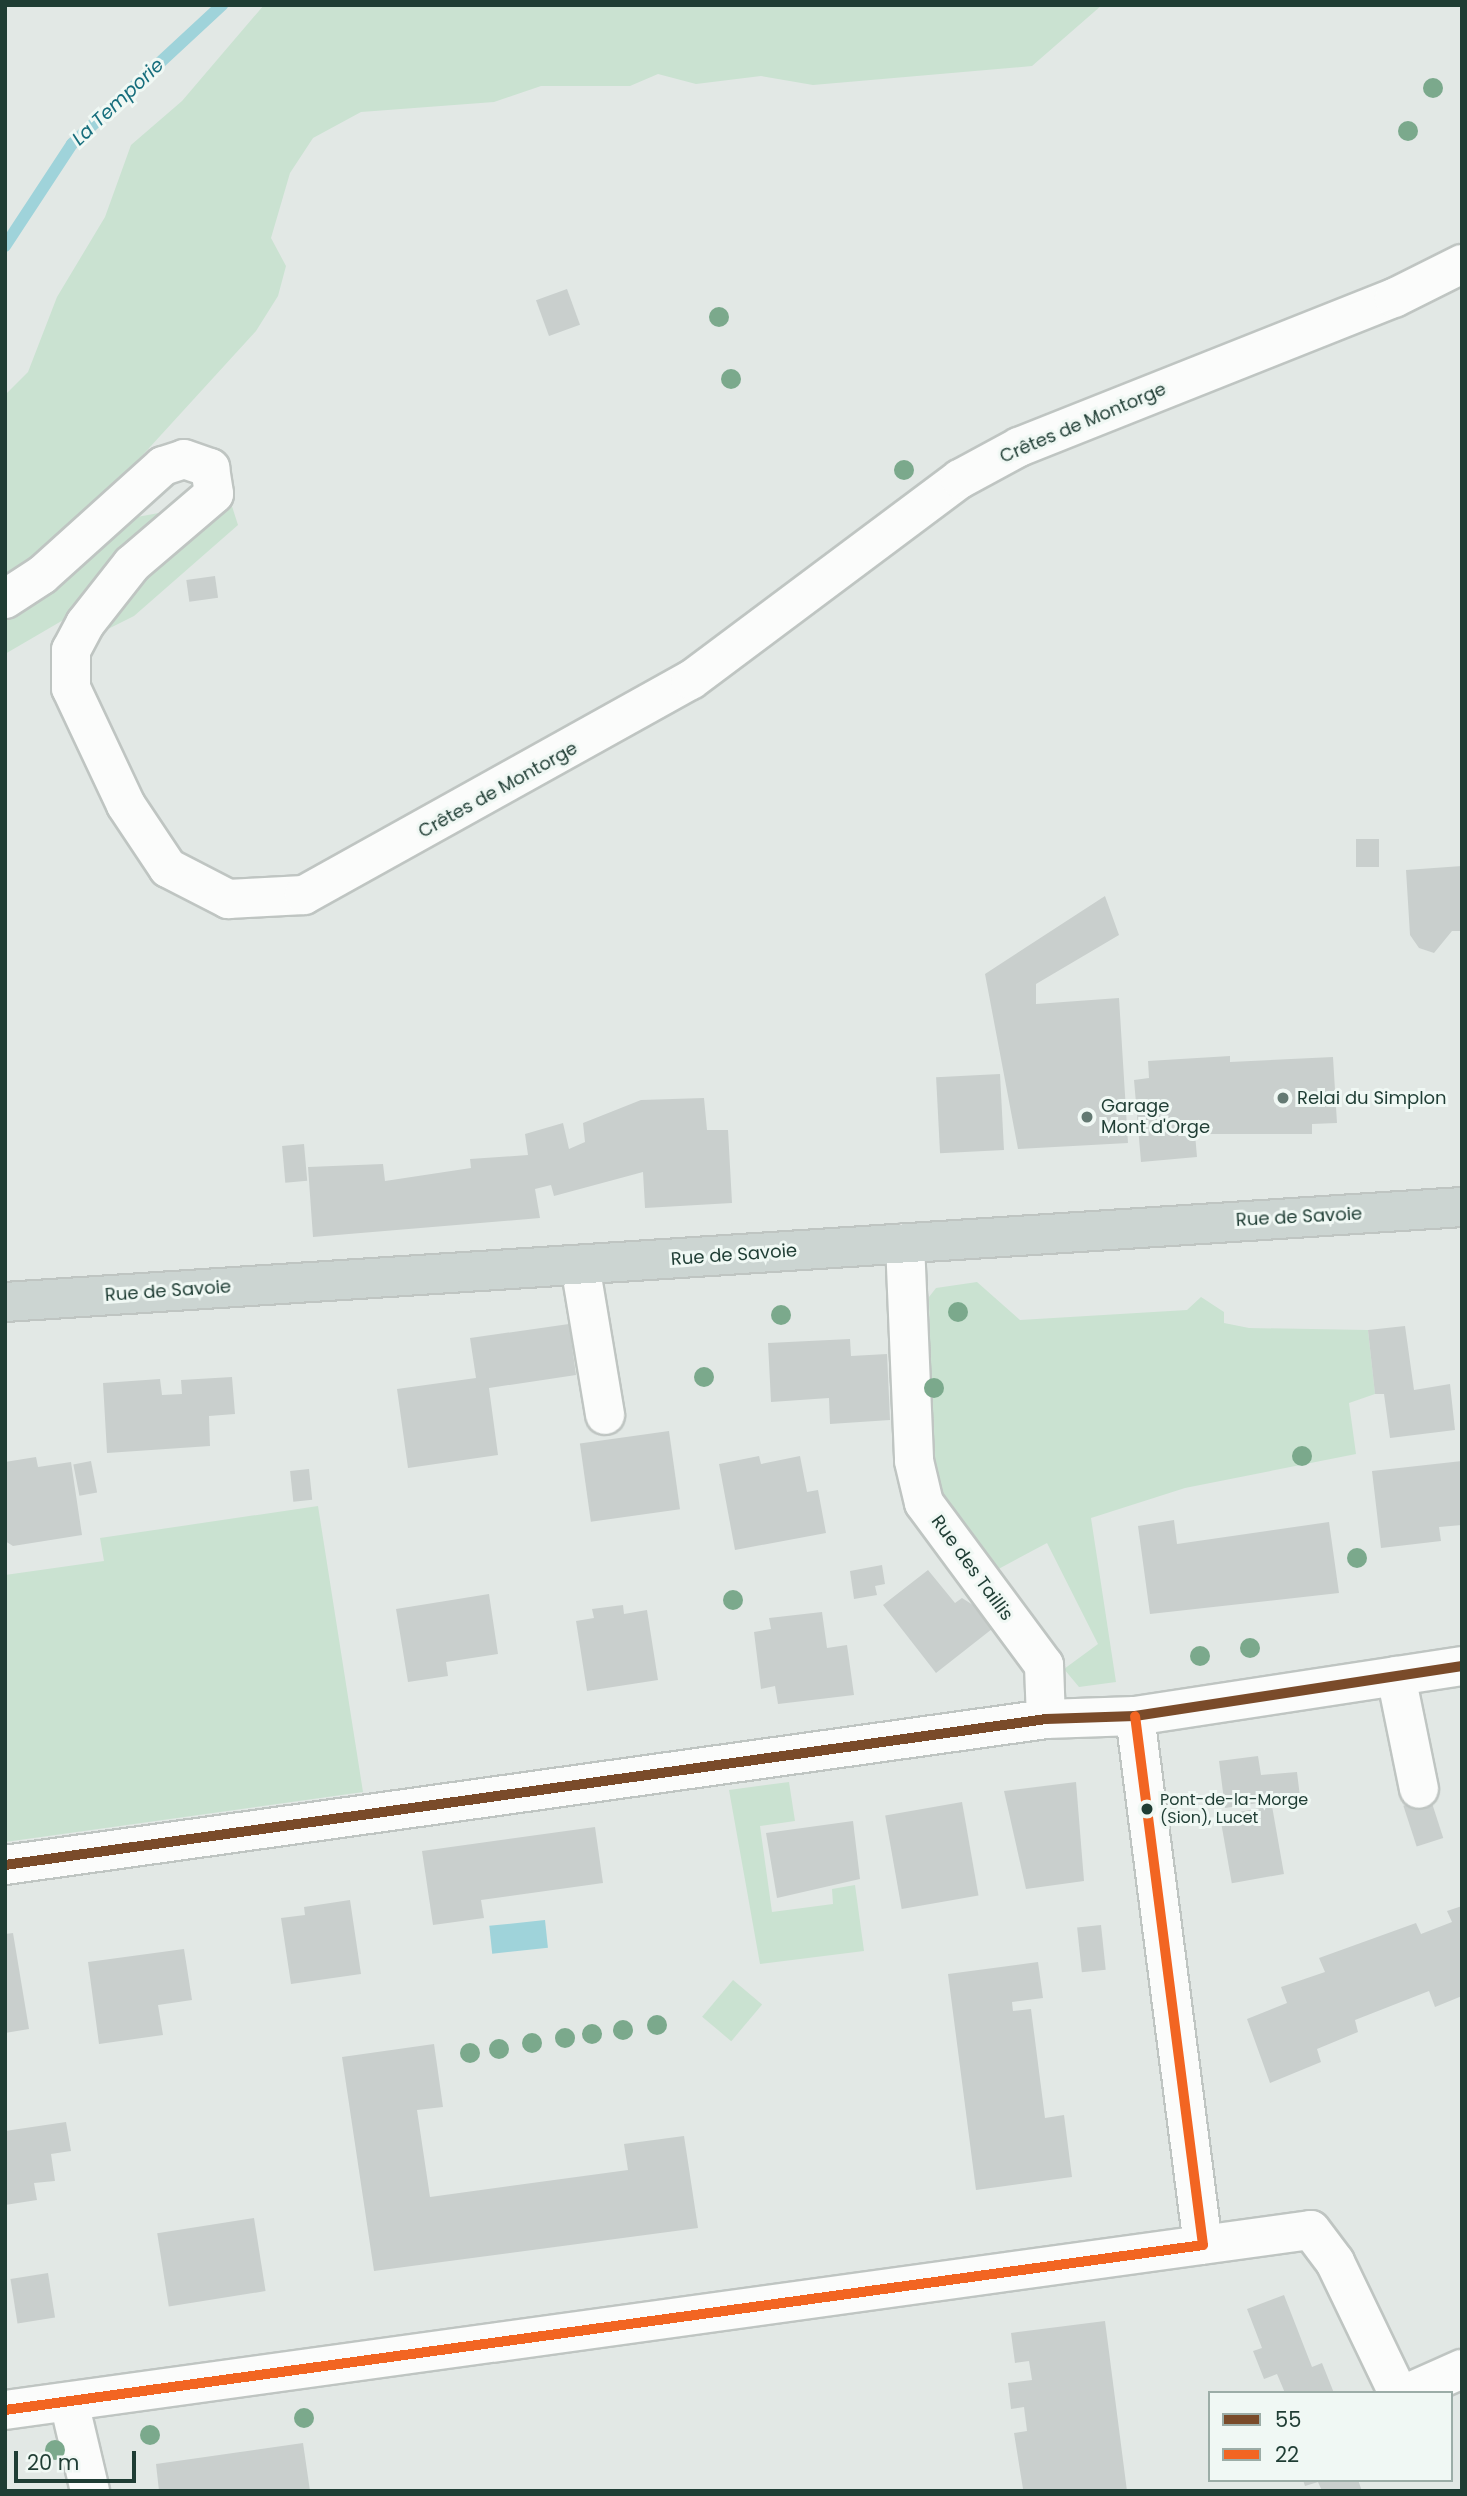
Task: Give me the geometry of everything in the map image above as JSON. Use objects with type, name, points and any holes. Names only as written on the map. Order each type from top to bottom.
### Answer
[{"type":"main road","name":"Rue de Savoie","points":[[5,1302],[1462,1207]]},
{"type":"street","name":"Crêtes de Montorge","points":[[5,599],[42,575],[163,466],[184,459],[211,468],[214,494],[132,564],[85,624],[71,650],[71,688],[126,805],[168,868],[228,899],[304,895],[691,680],[960,479],[1020,447],[1394,298],[1462,264]]},
{"type":"street","name":"Rue des Taillis","points":[[905,1242],[914,1461],[925,1503],[1044,1665],[1046,1719]]},
{"type":"street","points":[[580,1265],[605,1415]]},
{"type":"street","points":[[5,1865],[1046,1719],[1135,1716],[1462,1665]]},
{"type":"street","points":[[1396,1676],[1419,1789]]},
{"type":"street","points":[[1135,1716],[1203,2245]]},
{"type":"street","points":[[5,2410],[1311,2230],[1335,2262],[1397,2391]]},
{"type":"street","points":[[1412,2391],[1462,2368]]},
{"type":"street","points":[[69,2402],[90,2491]]},
{"type":"green space","points":[[264,5],[1102,5],[1032,66],[813,85],[761,76],[696,84],[658,74],[630,86],[541,86],[494,102],[361,112],[313,138],[290,173],[271,238],[286,266],[278,296],[256,331],[87,516],[41,557],[5,577],[5,395],[28,372],[57,297],[105,217],[131,145],[182,101]]},
{"type":"green space","points":[[230,500],[238,525],[134,616],[96,635],[89,605],[5,654],[5,606],[126,519]]},
{"type":"green space","points":[[977,1282],[1020,1320],[1187,1310],[1201,1297],[1224,1312],[1224,1323],[1249,1328],[1368,1330],[1375,1394],[1349,1403],[1356,1454],[1185,1488],[1091,1518],[1116,1682],[1079,1687],[1064,1669],[1098,1644],[1047,1543],[991,1573],[933,1481],[929,1297],[936,1288]]},
{"type":"green space","points":[[318,1506],[363,1792],[5,1842],[5,1575],[104,1561],[100,1538]]},
{"type":"green space","points":[[789,1782],[795,1821],[760,1826],[772,1912],[833,1904],[832,1889],[855,1885],[864,1951],[760,1964],[729,1790]]},
{"type":"green space","points":[[733,1980],[762,2004],[731,2041],[702,2017]]},
{"type":"water","points":[[545,1920],[548,1948],[492,1954],[489,1926]]},
{"type":"building","points":[[567,289],[580,325],[549,336],[536,300]]},
{"type":"building","points":[[215,576],[218,598],[189,602],[186,580]]},
{"type":"building","points":[[1356,839],[1379,839],[1379,867],[1356,867]]},
{"type":"building","points":[[1462,866],[1462,931],[1452,931],[1434,953],[1419,948],[1410,935],[1406,870]]},
{"type":"building","points":[[1105,896],[1119,935],[1036,984],[1036,1004],[1119,998],[1128,1143],[1018,1149],[985,974]]},
{"type":"building","points":[[1230,1056],[1230,1062],[1333,1057],[1337,1123],[1312,1124],[1312,1134],[1195,1134],[1197,1157],[1141,1162],[1134,1080],[1149,1078],[1148,1061]]},
{"type":"building","points":[[1000,1074],[1004,1150],[940,1153],[936,1077]]},
{"type":"building","points":[[704,1098],[707,1130],[728,1130],[732,1203],[645,1208],[643,1172],[554,1196],[551,1185],[535,1189],[540,1218],[313,1237],[308,1167],[383,1164],[385,1181],[471,1168],[470,1159],[528,1155],[525,1134],[563,1123],[569,1149],[585,1142],[583,1123],[641,1100]]},
{"type":"building","points":[[304,1144],[307,1181],[285,1183],[282,1146]]},
{"type":"building","points":[[569,1324],[576,1375],[489,1388],[498,1455],[408,1468],[397,1389],[476,1378],[470,1338]]},
{"type":"building","points":[[1405,1326],[1414,1390],[1450,1384],[1455,1430],[1390,1438],[1384,1394],[1375,1394],[1368,1330]]},
{"type":"building","points":[[850,1339],[851,1356],[887,1354],[890,1420],[830,1424],[829,1398],[771,1402],[768,1343]]},
{"type":"building","points":[[232,1377],[235,1414],[209,1416],[210,1446],[107,1453],[103,1383],[160,1379],[162,1395],[182,1394],[181,1380]]},
{"type":"building","points":[[669,1431],[680,1509],[591,1522],[580,1444]]},
{"type":"building","points":[[759,1456],[761,1464],[800,1456],[807,1492],[818,1490],[826,1533],[735,1550],[719,1464]]},
{"type":"building","points":[[36,1457],[38,1467],[71,1462],[82,1535],[13,1546],[5,1541],[5,1462]]},
{"type":"building","points":[[91,1461],[97,1492],[79,1496],[73,1464]]},
{"type":"building","points":[[1462,1461],[1462,1525],[1439,1527],[1441,1541],[1381,1548],[1372,1471]]},
{"type":"building","points":[[309,1469],[312,1500],[293,1502],[290,1471]]},
{"type":"building","points":[[1174,1520],[1177,1544],[1329,1522],[1339,1593],[1150,1614],[1138,1526]]},
{"type":"building","points":[[882,1565],[885,1584],[875,1586],[877,1595],[854,1599],[850,1571]]},
{"type":"building","points":[[928,1570],[955,1603],[962,1598],[973,1605],[992,1629],[936,1673],[883,1605]]},
{"type":"building","points":[[489,1594],[498,1654],[446,1662],[448,1676],[408,1682],[396,1609]]},
{"type":"building","points":[[623,1605],[624,1614],[647,1610],[658,1680],[587,1691],[576,1621],[594,1618],[592,1609]]},
{"type":"building","points":[[822,1612],[827,1648],[847,1645],[854,1695],[778,1704],[775,1686],[761,1689],[754,1632],[771,1629],[769,1618]]},
{"type":"building","points":[[1258,1756],[1261,1775],[1297,1772],[1300,1797],[1225,1808],[1219,1761]]},
{"type":"building","points":[[1076,1782],[1084,1881],[1026,1889],[1004,1791]]},
{"type":"building","points":[[1430,1797],[1443,1838],[1417,1847],[1403,1806]]},
{"type":"building","points":[[962,1802],[978,1896],[902,1909],[885,1816]]},
{"type":"building","points":[[1272,1806],[1284,1874],[1232,1883],[1220,1815]]},
{"type":"building","points":[[853,1821],[860,1879],[777,1898],[766,1833]]},
{"type":"building","points":[[595,1827],[603,1883],[481,1900],[484,1918],[433,1925],[422,1851]]},
{"type":"building","points":[[350,1900],[361,1974],[291,1984],[281,1918],[305,1915],[304,1907]]},
{"type":"building","points":[[1462,1906],[1462,1996],[1435,2007],[1429,1991],[1355,2020],[1358,2032],[1317,2049],[1321,2062],[1270,2083],[1247,2019],[1287,2003],[1281,1987],[1325,1972],[1319,1958],[1416,1923],[1421,1934],[1452,1922],[1447,1911]]},
{"type":"building","points":[[1101,1925],[1106,1970],[1082,1972],[1077,1928]]},
{"type":"building","points":[[13,1933],[29,2029],[5,2033],[5,1934]]},
{"type":"building","points":[[184,1949],[192,2000],[158,2005],[163,2035],[99,2044],[88,1962]]},
{"type":"building","points":[[1038,1962],[1043,1998],[1012,2002],[1013,2011],[1031,2009],[1045,2118],[1064,2115],[1072,2177],[976,2190],[948,1974]]},
{"type":"building","points":[[434,2044],[443,2107],[417,2110],[430,2197],[628,2170],[624,2144],[684,2136],[698,2228],[374,2271],[342,2057]]},
{"type":"building","points":[[66,2122],[71,2151],[51,2154],[55,2181],[34,2183],[37,2200],[5,2205],[5,2131]]},
{"type":"building","points":[[254,2218],[266,2291],[169,2306],[157,2233]]},
{"type":"building","points":[[48,2273],[55,2317],[18,2323],[10,2279]]},
{"type":"building","points":[[1284,2295],[1312,2367],[1322,2363],[1333,2391],[1284,2391],[1277,2374],[1264,2379],[1253,2351],[1262,2348],[1247,2309]]},
{"type":"building","points":[[1105,2321],[1127,2491],[1023,2489],[1014,2433],[1027,2431],[1024,2407],[1011,2409],[1008,2383],[1032,2380],[1029,2361],[1015,2363],[1011,2333]]},
{"type":"building","points":[[303,2443],[310,2491],[159,2491],[156,2464]]},
{"type":"building","points":[[1318,2482],[1359,2482],[1362,2491],[1322,2491]]},
{"type":"waterway","name":"La Temporie","points":[[5,246],[72,144],[222,5]]},
{"type":"transit line","name":"55","points":[[5,1865],[1046,1719],[1135,1716],[1462,1666]]},
{"type":"transit line","name":"22","points":[[5,2410],[1203,2245],[1135,1716]]},
{"type":"place","name":"Relai du Simplon","points":[[1283,1098]]},
{"type":"place","name":"Garage Mont d'Orge","points":[[1087,1117]]},
{"type":"place","name":"Pont-de-la-Morge (Sion), Lucet","points":[[1147,1809]]}]
